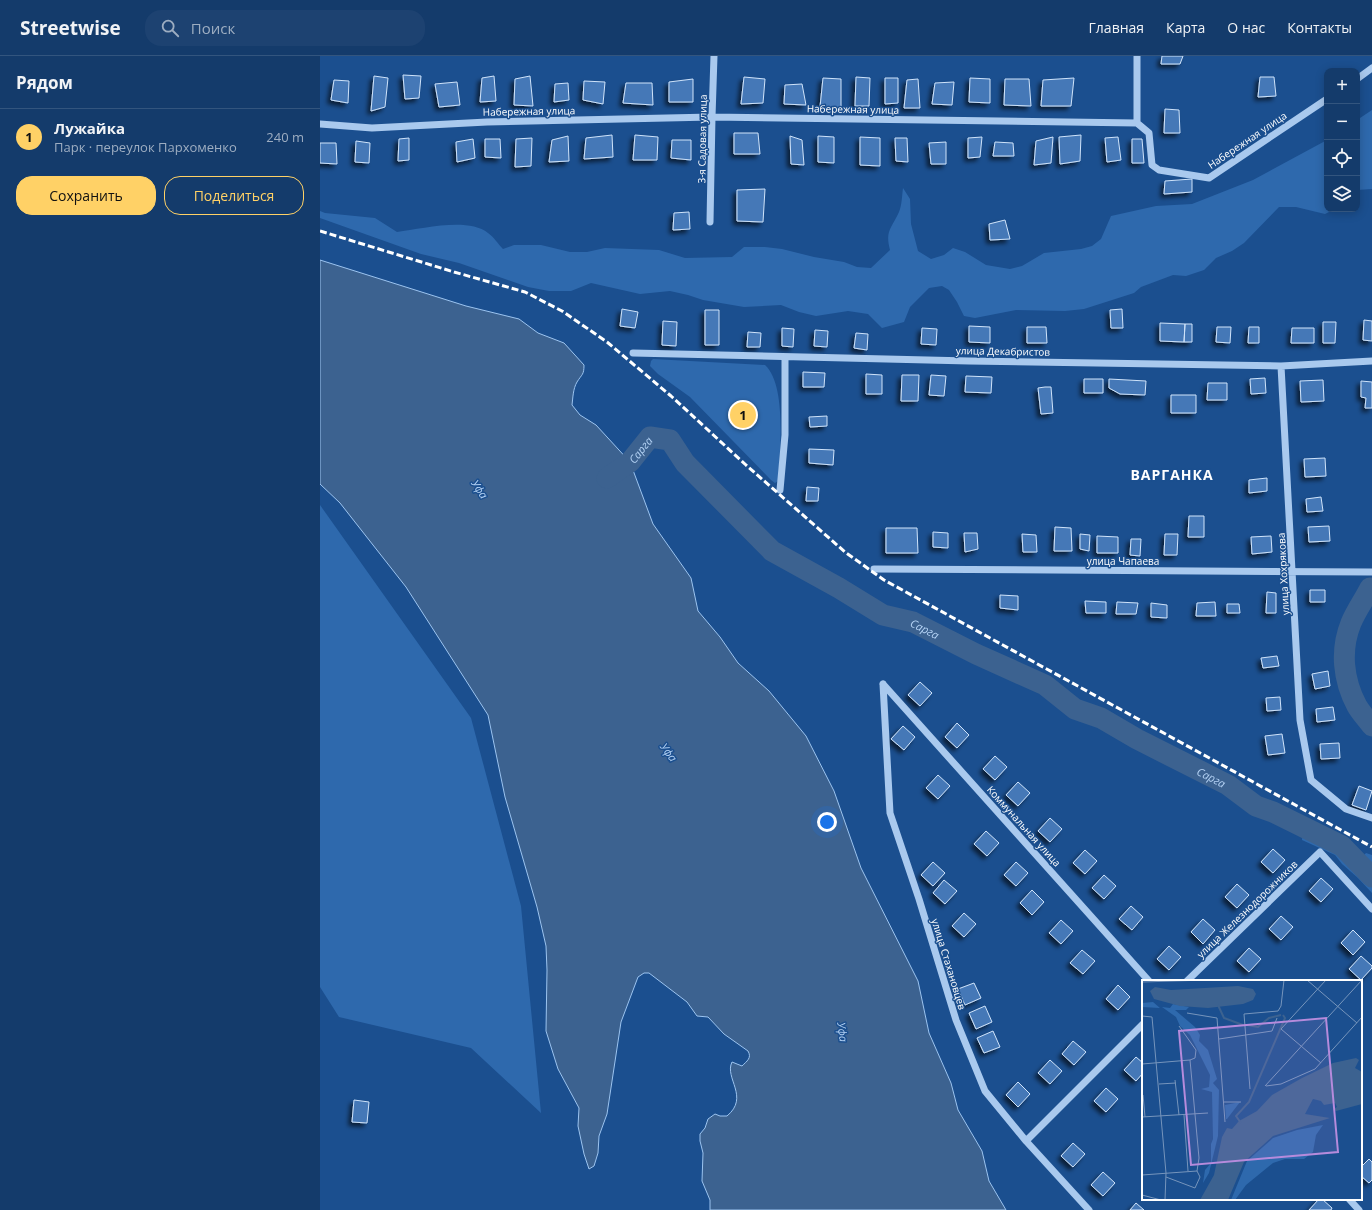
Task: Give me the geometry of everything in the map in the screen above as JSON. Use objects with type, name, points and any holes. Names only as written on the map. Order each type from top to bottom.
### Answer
[{"type":"street","name":"3-я Садовая улица","points":[[710,222],[714,56]]},
{"type":"street","points":[[1137,56],[1137,123]]},
{"type":"street","points":[[1360,77],[1372,68]]},
{"type":"street","name":"Набережная улица","points":[[320,124],[372,128],[487,122],[712,117],[1137,123],[1149,133],[1152,165],[1159,170],[1209,178],[1324,101]]},
{"type":"street","name":"улица Декабристов","points":[[633,353],[970,361],[1281,366],[1372,361]]},
{"type":"street","points":[[780,490],[786,435],[785,357]]},
{"type":"street","name":"улица Хохрякова","points":[[1281,366],[1300,720],[1311,780],[1346,809],[1372,818]]},
{"type":"street","name":"улица Чапаева","points":[[874,569],[1372,572]]},
{"type":"street","name":"Коммунальная улица","points":[[883,684],[1148,980]]},
{"type":"street","name":"улица Стахановцев","points":[[883,684],[890,813],[919,899],[956,1020],[985,1091],[1026,1141],[1089,1210]]},
{"type":"street","name":"улица Железнодорожников","points":[[1188,980],[1320,852],[1372,909]]},
{"type":"street","points":[[1026,1141],[1142,1025]]},
{"type":"street","points":[[1350,1200],[1359,1210]]},
{"type":"shaded area","points":[[1372,110],[1372,189],[1360,190],[1360,118]]},
{"type":"shaded area","points":[[1324,142],[1324,212],[1329,212],[1325,214],[1296,207],[1279,207],[1244,243],[1232,251],[1216,258],[1204,270],[1186,276],[1173,275],[1141,287],[1134,293],[1084,309],[1065,311],[1016,310],[975,318],[964,316],[949,290],[942,286],[929,288],[910,307],[904,322],[882,328],[868,314],[848,311],[816,316],[799,312],[781,305],[744,307],[703,300],[670,291],[640,294],[591,283],[571,291],[549,291],[528,287],[459,263],[421,254],[320,218],[320,211],[325,213],[375,218],[397,232],[444,225],[469,226],[479,228],[488,233],[503,249],[514,245],[541,245],[570,252],[587,252],[605,248],[659,250],[685,258],[732,257],[744,247],[765,247],[782,249],[814,257],[844,262],[857,267],[871,268],[890,250],[888,238],[891,226],[900,209],[903,188],[910,199],[911,224],[918,251],[931,259],[944,255],[953,248],[965,252],[986,265],[1010,269],[1022,266],[1044,253],[1081,249],[1092,246],[1101,239],[1111,216],[1156,206],[1192,204],[1253,180]]},
{"type":"shaded area","points":[[653,359],[765,365],[772,375],[777,388],[779,403],[781,437],[778,481],[775,483],[771,480],[690,397],[658,374],[650,366]]},
{"type":"shaded area","points":[[320,505],[471,718],[521,906],[541,1113],[471,1048],[339,1017],[320,987]]},
{"type":"shaded area","points":[[1309,824],[1314,828],[1317,835],[1324,837],[1328,836],[1339,841],[1348,857],[1354,861],[1358,862],[1366,853],[1372,855],[1372,893],[1342,864],[1335,855],[1302,840],[1303,827]]},
{"type":"water","name":"Уфа","points":[[320,260],[466,306],[519,319],[538,333],[564,343],[584,365],[583,373],[577,382],[573,393],[572,405],[580,415],[596,425],[630,462],[653,524],[691,578],[698,611],[720,637],[738,663],[769,691],[806,736],[834,791],[861,868],[918,981],[929,1033],[951,1083],[958,1110],[982,1151],[989,1181],[1006,1210],[710,1210],[710,1200],[702,1181],[703,1153],[700,1134],[705,1128],[708,1119],[715,1114],[727,1116],[733,1109],[737,1095],[730,1068],[732,1062],[742,1066],[748,1059],[749,1053],[724,1034],[708,1017],[697,1016],[687,1002],[649,973],[644,973],[638,977],[621,1022],[607,1114],[599,1136],[598,1153],[594,1166],[589,1169],[578,1126],[579,1108],[558,1069],[546,1031],[546,946],[537,907],[505,797],[488,715],[406,587],[340,503],[320,484]]},
{"type":"building","points":[[1162,56],[1183,56],[1180,64],[1161,64]]},
{"type":"building","points":[[403,75],[421,76],[419,98],[405,99]]},
{"type":"building","points":[[374,76],[388,78],[385,107],[371,111]]},
{"type":"building","points":[[494,76],[496,101],[480,102],[482,78]]},
{"type":"building","points":[[530,76],[533,106],[514,105],[515,79]]},
{"type":"building","points":[[744,77],[765,79],[763,103],[741,104]]},
{"type":"building","points":[[856,77],[870,78],[869,106],[855,106]]},
{"type":"building","points":[[1260,77],[1274,77],[1276,96],[1258,97]]},
{"type":"building","points":[[823,78],[841,79],[841,108],[820,107]]},
{"type":"building","points":[[885,78],[898,78],[898,103],[885,104]]},
{"type":"building","points":[[970,78],[990,79],[990,103],[969,102]]},
{"type":"building","points":[[1074,78],[1071,106],[1041,106],[1043,80]]},
{"type":"building","points":[[693,79],[693,102],[669,102],[669,82]]},
{"type":"building","points":[[918,79],[920,108],[904,108],[907,80]]},
{"type":"building","points":[[1005,79],[1029,79],[1031,106],[1004,105]]},
{"type":"building","points":[[334,80],[349,81],[348,103],[331,100]]},
{"type":"building","points":[[584,81],[605,82],[603,104],[583,100]]},
{"type":"building","points":[[457,82],[460,105],[439,107],[435,84]]},
{"type":"building","points":[[954,82],[952,105],[932,104],[935,83]]},
{"type":"building","points":[[568,83],[569,100],[554,102],[555,84]]},
{"type":"building","points":[[626,83],[652,83],[653,105],[623,103]]},
{"type":"building","points":[[802,84],[806,105],[784,104],[785,85]]},
{"type":"building","points":[[1165,109],[1179,110],[1180,133],[1164,133]]},
{"type":"building","points":[[734,133],[758,133],[760,154],[734,154]]},
{"type":"building","points":[[612,135],[613,157],[584,159],[586,138]]},
{"type":"building","points":[[635,135],[658,137],[657,160],[633,160]]},
{"type":"building","points":[[1081,135],[1080,161],[1060,164],[1059,137]]},
{"type":"building","points":[[568,136],[569,161],[549,162],[552,140]]},
{"type":"building","points":[[790,136],[802,140],[804,165],[791,164]]},
{"type":"building","points":[[818,136],[834,137],[834,163],[818,162]]},
{"type":"building","points":[[860,137],[880,138],[880,166],[860,165]]},
{"type":"building","points":[[982,137],[980,157],[968,158],[968,138]]},
{"type":"building","points":[[1053,137],[1051,163],[1034,165],[1036,141]]},
{"type":"building","points":[[1118,137],[1121,160],[1107,162],[1105,138]]},
{"type":"building","points":[[409,138],[409,160],[398,161],[399,139]]},
{"type":"building","points":[[532,138],[531,166],[515,167],[516,139]]},
{"type":"building","points":[[895,138],[907,138],[908,162],[896,161]]},
{"type":"building","points":[[473,139],[475,158],[457,162],[456,142]]},
{"type":"building","points":[[485,139],[500,139],[501,158],[485,157]]},
{"type":"building","points":[[1132,139],[1142,139],[1144,163],[1132,163]]},
{"type":"building","points":[[672,140],[691,140],[691,160],[671,158]]},
{"type":"building","points":[[356,141],[370,143],[369,163],[355,162]]},
{"type":"building","points":[[946,142],[946,164],[931,164],[929,143]]},
{"type":"building","points":[[995,142],[1013,143],[1014,156],[993,156]]},
{"type":"building","points":[[320,143],[336,143],[337,164],[320,163]]},
{"type":"building","points":[[1192,179],[1192,192],[1164,194],[1165,181]]},
{"type":"building","points":[[765,189],[763,222],[737,221],[737,190]]},
{"type":"building","points":[[689,212],[690,229],[673,230],[674,213]]},
{"type":"building","points":[[1005,220],[1010,239],[990,240],[989,224]]},
{"type":"building","points":[[622,309],[638,312],[635,328],[620,326]]},
{"type":"building","points":[[1122,309],[1123,328],[1111,328],[1110,310]]},
{"type":"building","points":[[705,310],[719,310],[719,345],[705,345]]},
{"type":"building","points":[[1364,320],[1372,321],[1372,341],[1363,340]]},
{"type":"building","points":[[663,321],[677,322],[676,346],[662,345]]},
{"type":"building","points":[[1323,322],[1336,322],[1335,343],[1323,343]]},
{"type":"building","points":[[1160,323],[1185,324],[1184,342],[1160,341]]},
{"type":"building","points":[[1185,324],[1192,324],[1192,342],[1184,342]]},
{"type":"building","points":[[969,326],[990,327],[990,343],[969,342]]},
{"type":"building","points":[[1027,327],[1046,327],[1047,343],[1027,343]]},
{"type":"building","points":[[1217,327],[1231,327],[1230,343],[1216,342]]},
{"type":"building","points":[[1249,327],[1259,327],[1259,343],[1248,343]]},
{"type":"building","points":[[782,328],[794,329],[793,347],[782,346]]},
{"type":"building","points":[[922,328],[937,329],[936,345],[921,344]]},
{"type":"building","points":[[1292,328],[1314,328],[1314,343],[1291,343]]},
{"type":"building","points":[[815,330],[828,331],[827,347],[814,346]]},
{"type":"building","points":[[748,332],[761,333],[760,347],[747,347]]},
{"type":"building","points":[[856,333],[868,334],[867,350],[854,348]]},
{"type":"building","points":[[803,372],[825,373],[824,387],[803,387]]},
{"type":"building","points":[[866,374],[882,375],[882,394],[866,394]]},
{"type":"building","points":[[902,375],[919,375],[918,401],[901,401]]},
{"type":"building","points":[[931,375],[946,376],[944,396],[929,395]]},
{"type":"building","points":[[966,376],[992,377],[991,393],[965,392]]},
{"type":"building","points":[[1265,378],[1266,393],[1251,394],[1250,379]]},
{"type":"building","points":[[1084,379],[1103,379],[1103,393],[1084,393]]},
{"type":"building","points":[[1109,379],[1146,381],[1145,395],[1120,394],[1109,388]]},
{"type":"building","points":[[1323,380],[1324,401],[1301,402],[1300,381]]},
{"type":"building","points":[[1361,381],[1372,382],[1372,408],[1365,408],[1366,398],[1361,397]]},
{"type":"building","points":[[1208,383],[1227,383],[1227,400],[1207,400]]},
{"type":"building","points":[[1051,387],[1053,413],[1041,414],[1038,388]]},
{"type":"building","points":[[1171,395],[1196,395],[1196,413],[1171,413]]},
{"type":"building","points":[[827,416],[827,426],[810,427],[809,417]]},
{"type":"building","points":[[809,449],[834,450],[833,465],[809,463]]},
{"type":"building","points":[[1325,458],[1326,476],[1305,477],[1304,459]]},
{"type":"building","points":[[1267,478],[1267,491],[1249,493],[1249,480]]},
{"type":"building","points":[[807,487],[819,488],[818,501],[806,501]]},
{"type":"building","points":[[1321,497],[1323,511],[1307,512],[1306,499]]},
{"type":"building","points":[[1189,516],[1204,516],[1204,537],[1188,537]]},
{"type":"building","points":[[1329,526],[1330,541],[1309,542],[1308,527]]},
{"type":"building","points":[[1055,527],[1071,528],[1072,551],[1054,551]]},
{"type":"building","points":[[886,528],[917,528],[918,553],[886,553]]},
{"type":"building","points":[[933,532],[948,533],[948,548],[933,547]]},
{"type":"building","points":[[964,533],[977,533],[978,549],[965,552]]},
{"type":"building","points":[[1022,534],[1036,535],[1037,552],[1023,552]]},
{"type":"building","points":[[1080,534],[1090,535],[1089,551],[1080,549]]},
{"type":"building","points":[[1165,534],[1178,534],[1177,555],[1164,555]]},
{"type":"building","points":[[1097,536],[1118,537],[1118,553],[1097,553]]},
{"type":"building","points":[[1271,536],[1272,552],[1252,554],[1251,537]]},
{"type":"building","points":[[1131,539],[1141,539],[1140,556],[1130,555]]},
{"type":"building","points":[[1310,590],[1325,590],[1325,602],[1310,602]]},
{"type":"building","points":[[1267,592],[1276,593],[1276,613],[1266,613]]},
{"type":"building","points":[[1000,595],[1018,596],[1018,610],[1000,608]]},
{"type":"building","points":[[1085,601],[1106,602],[1106,613],[1086,613]]},
{"type":"building","points":[[1117,602],[1138,603],[1136,614],[1116,614]]},
{"type":"building","points":[[1215,602],[1216,616],[1196,616],[1197,603]]},
{"type":"building","points":[[1151,603],[1167,605],[1167,618],[1151,617]]},
{"type":"building","points":[[1227,604],[1239,604],[1240,613],[1227,613]]},
{"type":"building","points":[[1277,656],[1279,666],[1263,668],[1261,658]]},
{"type":"building","points":[[1328,671],[1330,686],[1315,689],[1312,674]]},
{"type":"building","points":[[920,682],[932,693],[920,706],[908,695]]},
{"type":"building","points":[[1280,697],[1281,710],[1267,711],[1266,698]]},
{"type":"building","points":[[1333,707],[1335,720],[1317,722],[1316,709]]},
{"type":"building","points":[[957,723],[969,735],[957,748],[945,737]]},
{"type":"building","points":[[903,726],[915,737],[904,750],[891,739]]},
{"type":"building","points":[[1282,734],[1285,753],[1268,755],[1265,736]]},
{"type":"building","points":[[1339,743],[1340,758],[1321,759],[1320,744]]},
{"type":"building","points":[[995,756],[1007,767],[995,780],[983,769]]},
{"type":"building","points":[[938,775],[950,786],[938,799],[926,788]]},
{"type":"building","points":[[1018,782],[1030,793],[1018,806],[1006,795]]},
{"type":"building","points":[[1359,786],[1372,791],[1366,810],[1352,805]]},
{"type":"building","points":[[1050,818],[1062,829],[1050,842],[1038,831]]},
{"type":"building","points":[[986,831],[999,843],[987,856],[974,844]]},
{"type":"building","points":[[1273,849],[1285,860],[1273,873],[1261,862]]},
{"type":"building","points":[[1085,850],[1097,861],[1085,874],[1073,863]]},
{"type":"building","points":[[933,862],[945,873],[933,886],[921,875]]},
{"type":"building","points":[[1016,862],[1028,873],[1016,886],[1004,875]]},
{"type":"building","points":[[1104,875],[1116,886],[1104,899],[1092,888]]},
{"type":"building","points":[[1321,878],[1333,889],[1321,902],[1309,891]]},
{"type":"building","points":[[944,880],[957,891],[945,904],[933,893]]},
{"type":"building","points":[[1237,884],[1249,895],[1237,908],[1225,897]]},
{"type":"building","points":[[1032,890],[1044,902],[1032,915],[1020,903]]},
{"type":"building","points":[[1131,906],[1143,917],[1132,930],[1119,919]]},
{"type":"building","points":[[964,913],[976,924],[964,937],[952,926]]},
{"type":"building","points":[[1281,916],[1293,927],[1281,940],[1269,929]]},
{"type":"building","points":[[1203,919],[1215,930],[1203,944],[1191,932]]},
{"type":"building","points":[[1061,920],[1073,931],[1061,944],[1049,933]]},
{"type":"building","points":[[1353,930],[1365,942],[1353,955],[1341,943]]},
{"type":"building","points":[[1169,946],[1181,957],[1169,970],[1157,959]]},
{"type":"building","points":[[1249,948],[1261,959],[1249,972],[1237,961]]},
{"type":"building","points":[[1082,950],[1095,961],[1083,974],[1070,963]]},
{"type":"building","points":[[1361,956],[1372,966],[1372,968],[1361,980],[1349,969]]},
{"type":"building","points":[[974,983],[981,998],[965,1005],[958,989]]},
{"type":"building","points":[[1118,985],[1130,997],[1118,1010],[1106,999]]},
{"type":"building","points":[[985,1006],[992,1022],[976,1029],[969,1013]]},
{"type":"building","points":[[993,1031],[1000,1047],[984,1053],[977,1038]]},
{"type":"building","points":[[1073,1041],[1086,1052],[1074,1065],[1062,1054]]},
{"type":"building","points":[[1136,1057],[1142,1062],[1142,1074],[1136,1081],[1124,1070]]},
{"type":"building","points":[[1050,1060],[1062,1071],[1050,1084],[1038,1073]]},
{"type":"building","points":[[1018,1082],[1030,1094],[1018,1107],[1006,1095]]},
{"type":"building","points":[[1106,1088],[1118,1099],[1106,1112],[1094,1101]]},
{"type":"building","points":[[354,1100],[369,1102],[367,1123],[352,1122]]},
{"type":"building","points":[[1073,1143],[1085,1154],[1073,1167],[1061,1156]]},
{"type":"building","points":[[1369,1159],[1372,1162],[1372,1180],[1369,1183],[1362,1177],[1362,1166]]},
{"type":"building","points":[[1103,1172],[1115,1183],[1103,1196],[1091,1185]]},
{"type":"building","points":[[1318,1200],[1323,1200],[1332,1208],[1331,1210],[1309,1210]]},
{"type":"building","points":[[1136,1203],[1144,1210],[1130,1210]]},
{"type":"waterway","name":"Сарга","points":[[607,478],[630,462],[650,437],[670,440],[685,463],[772,551],[839,588],[883,615],[913,622],[976,654],[1045,685],[1075,709],[1101,718],[1137,739],[1228,785],[1256,806],[1273,812],[1342,846],[1372,877]]},
{"type":"waterway","name":"Сарга","points":[[1370,588],[1351,623],[1345,644],[1344,654],[1346,675],[1352,696],[1359,709],[1372,726]]},
{"type":"railway","points":[[320,231],[525,292],[562,311],[607,342],[671,396],[746,465],[845,552],[884,580],[1372,847]]},
{"type":"place","name":"Лужайка","points":[[743,415]]},
{"type":"district","name":"ВАРГАНКА","points":[[1172,474]]}]
